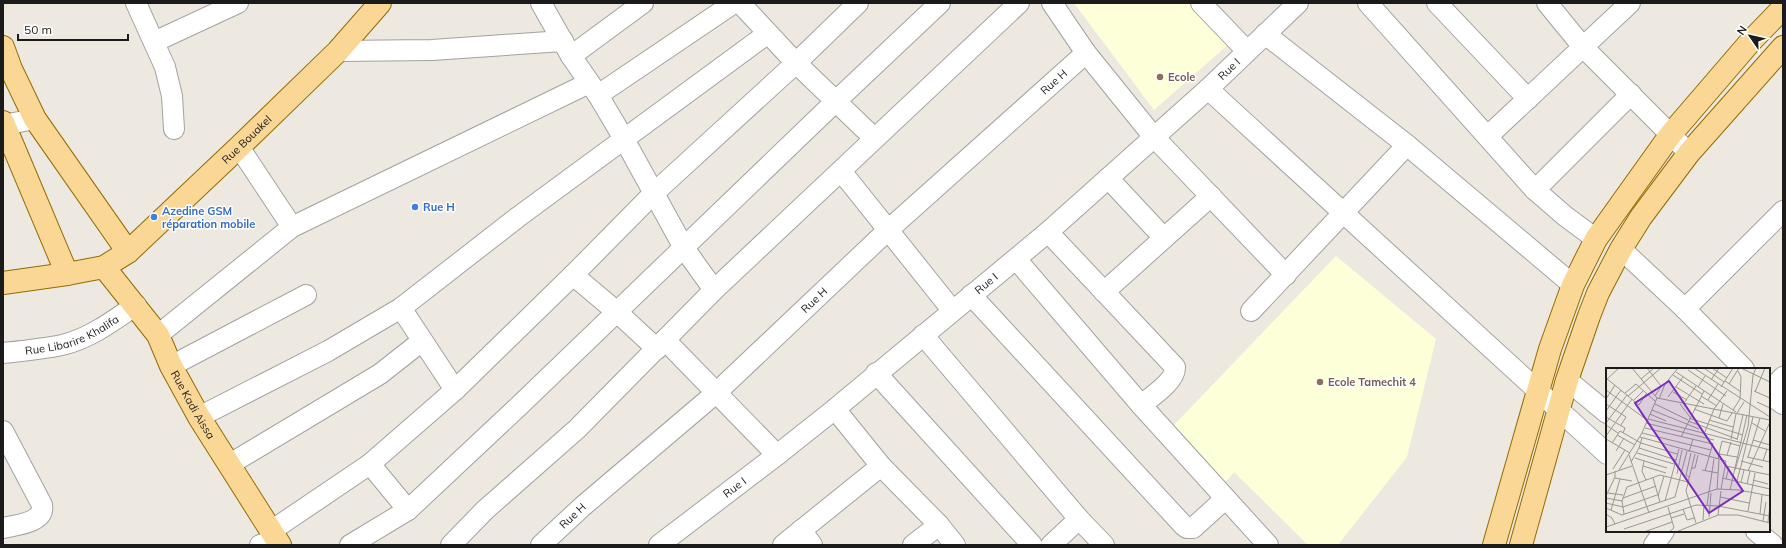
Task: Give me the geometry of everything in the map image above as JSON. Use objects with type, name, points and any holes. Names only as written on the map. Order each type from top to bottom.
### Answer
[{"type":"main road","name":"Rue Bouakel","points":[[104,267],[128,252],[239,147],[338,50],[374,6]]},
{"type":"main road","points":[[1494,545],[1550,349],[1573,285],[1596,239],[1672,134],[1751,40],[1783,8]]},
{"type":"main road","points":[[3,47],[11,69],[35,119],[128,252]]},
{"type":"main road","points":[[1521,545],[1567,380],[1591,310],[1621,249],[1641,217],[1689,153],[1783,48]]},
{"type":"main road","points":[[3,124],[67,274]]},
{"type":"main road","points":[[3,283],[104,267]]},
{"type":"main road","name":"Rue Kadi Aissa","points":[[104,267],[136,305],[158,335],[171,366],[199,417],[230,464],[272,540]]},
{"type":"street","points":[[136,3],[165,67],[172,96],[174,129]]},
{"type":"street","points":[[154,42],[238,3]]},
{"type":"street","points":[[540,3],[624,139],[684,248],[714,290]]},
{"type":"street","points":[[338,50],[567,48],[643,3]]},
{"type":"street","points":[[158,335],[292,227],[593,89],[734,3]]},
{"type":"street","points":[[740,3],[796,64],[874,138]]},
{"type":"street","points":[[272,540],[370,464],[455,390],[654,194],[796,64],[858,3]]},
{"type":"street","points":[[350,545],[408,510],[940,3]]},
{"type":"street","points":[[451,545],[485,510],[577,429],[714,290],[1019,3]]},
{"type":"street","points":[[1052,3],[1086,53],[1154,136],[1286,275]]},
{"type":"street","points":[[1201,3],[1247,51]]},
{"type":"street","name":"Rue I","points":[[659,545],[835,409],[876,373],[1048,232],[1154,136],[1208,90],[1298,3]]},
{"type":"street","points":[[1436,3],[1528,99]]},
{"type":"street","points":[[1547,3],[1583,47],[1672,134],[1689,153]]},
{"type":"street","points":[[1488,136],[1630,3]]},
{"type":"street","points":[[1378,6],[1535,190],[1565,216],[1596,239]]},
{"type":"street","points":[[199,417],[328,351],[401,308],[518,217],[767,34]]},
{"type":"street","points":[[1265,34],[1407,145],[1573,285]]},
{"type":"street","name":"Rue H","points":[[541,545],[583,506],[716,393],[887,232],[1086,53]]},
{"type":"street","points":[[1208,90],[1538,389],[1606,453]]},
{"type":"street","points":[[1535,190],[1631,94]]},
{"type":"street","points":[[3,124],[35,119]]},
{"type":"street","points":[[1251,311],[1407,145]]},
{"type":"street","points":[[239,147],[292,227]]},
{"type":"street","points":[[841,171],[887,232],[952,310]]},
{"type":"street","points":[[1108,178],[1164,238]]},
{"type":"street","points":[[1104,292],[1211,196]]},
{"type":"street","points":[[1685,308],[1783,211]]},
{"type":"street","points":[[1048,232],[1175,368],[1171,380],[1141,405]]},
{"type":"street","points":[[1621,249],[1685,308],[1743,368]]},
{"type":"street","points":[[1016,259],[1141,405],[1268,545]]},
{"type":"street","points":[[573,275],[617,312],[661,345],[716,393],[777,455]]},
{"type":"street","points":[[171,366],[306,295]]},
{"type":"street","points":[[971,295],[1184,526],[1187,528],[1193,528],[1226,499]]},
{"type":"street","name":"Rue Libarire Khalifa","points":[[3,353],[63,345],[80,339],[104,327],[136,305]]},
{"type":"street","points":[[401,308],[455,390]]},
{"type":"street","points":[[923,335],[1079,519],[1104,545]]},
{"type":"street","points":[[230,464],[380,374],[422,341]]},
{"type":"street","points":[[876,373],[1032,545]]},
{"type":"street","points":[[1770,392],[1783,377]]},
{"type":"street","points":[[1567,380],[1606,412]]},
{"type":"street","points":[[1770,394],[1783,404]]},
{"type":"street","points":[[835,409],[881,466],[939,525],[956,545]]},
{"type":"street","points":[[3,431],[42,506],[42,513],[40,517],[3,528]]},
{"type":"street","points":[[370,464],[408,510]]},
{"type":"street","points":[[783,545],[807,538],[881,466]]},
{"type":"street","points":[[1051,545],[1079,519]]},
{"type":"street","points":[[913,545],[939,525]]},
{"type":"street","points":[[1654,545],[1663,532]]},
{"type":"street","points":[[1757,532],[1773,545]]},
{"type":"shaded area","name":"Ecole","points":[[1074,3],[1193,3],[1230,43],[1154,110]]},
{"type":"shaded area","name":"Ecole Tamechit 4","points":[[1336,256],[1436,339],[1407,457],[1338,545],[1308,545],[1234,472],[1226,482],[1174,425]]},
{"type":"place","name":"Ecole","points":[[1160,77]]},
{"type":"place","name":"Rue H","points":[[415,207]]},
{"type":"place","name":"Azedine GSM réparation mobile","points":[[154,217]]},
{"type":"place","name":"Ecole Tamechit 4","points":[[1320,382]]}]
